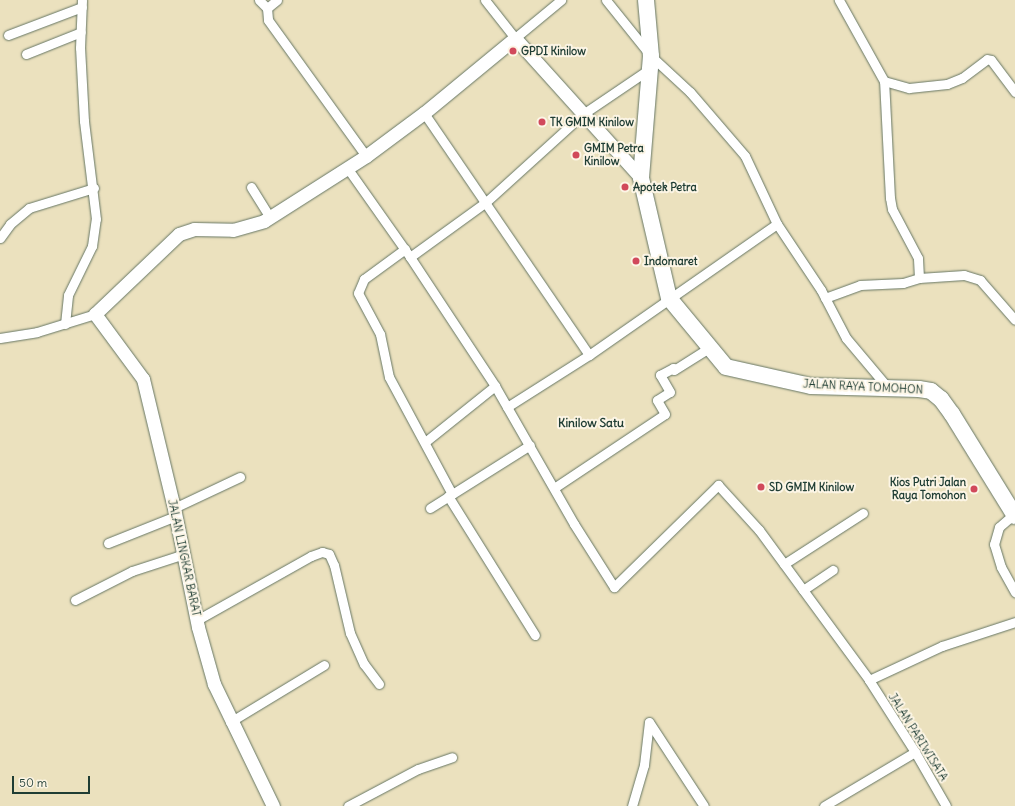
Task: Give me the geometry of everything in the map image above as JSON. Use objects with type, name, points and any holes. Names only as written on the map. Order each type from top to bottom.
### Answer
[{"type":"highway","name":"JALAN RAYA TOMOHON","points":[[646,0],[649,63],[641,178],[669,298],[726,367],[811,386],[919,389],[930,391],[941,399],[1014,515]]},
{"type":"street","points":[[259,0],[267,8],[268,20],[366,156]]},
{"type":"street","points":[[267,8],[277,0]]},
{"type":"street","points":[[485,0],[515,38],[641,178]]},
{"type":"street","points":[[0,338],[65,324],[95,314],[184,231],[194,229],[233,230],[270,218],[348,169],[424,113],[561,0]]},
{"type":"street","points":[[606,0],[649,63],[690,92],[746,156],[777,224],[825,298],[846,338],[889,389]]},
{"type":"street","points":[[839,0],[884,81],[890,198],[892,208],[918,258],[918,278]]},
{"type":"street","points":[[8,35],[82,3],[81,32],[84,121],[94,188],[96,219],[94,241],[84,265],[68,295],[65,324]]},
{"type":"street","points":[[26,54],[81,32]]},
{"type":"street","points":[[884,81],[909,88],[947,84],[962,78],[987,59],[991,60],[1015,92]]},
{"type":"street","points":[[535,635],[450,495],[425,442],[389,377],[380,334],[358,293],[364,279],[408,253],[486,202],[583,114],[649,63]]},
{"type":"street","points":[[424,113],[589,355]]},
{"type":"street","points":[[348,169],[408,253],[508,406],[554,488],[665,414],[657,400],[670,392],[660,375],[673,368],[674,370],[709,348]]},
{"type":"street","points":[[251,187],[270,218]]},
{"type":"street","points":[[0,238],[14,220],[29,208],[94,188]]},
{"type":"street","points":[[508,406],[589,355],[777,224]]},
{"type":"street","points":[[825,298],[860,285],[903,283],[918,278],[964,275],[980,280],[1015,320]]},
{"type":"street","name":"JALAN LINGKAR BARAT","points":[[95,314],[143,379],[175,512],[197,620],[214,684],[230,722],[274,806]]},
{"type":"street","points":[[425,442],[495,386]]},
{"type":"street","points":[[430,508],[530,445]]},
{"type":"street","points":[[108,543],[175,512],[240,477]]},
{"type":"street","name":"JALAN PARIWISATA","points":[[554,488],[614,587],[718,485],[759,530],[869,680],[915,752],[946,806]]},
{"type":"street","points":[[784,564],[863,514]]},
{"type":"street","points":[[1014,515],[999,527],[994,544],[1001,567],[1015,592]]},
{"type":"street","points":[[197,620],[311,556],[322,552],[329,554],[334,565],[350,633],[364,664],[379,684]]},
{"type":"street","points":[[75,600],[132,571],[184,554]]},
{"type":"street","points":[[803,590],[833,570]]},
{"type":"street","points":[[869,680],[942,646],[1015,622]]},
{"type":"street","points":[[230,722],[324,665]]},
{"type":"street","points":[[632,806],[644,765],[649,722],[704,806]]},
{"type":"street","points":[[824,806],[915,752]]},
{"type":"street","points":[[348,806],[418,768],[452,756]]},
{"type":"place","name":"GPDI Kinilow","points":[[513,51]]},
{"type":"place","name":"TK GMIM Kinilow","points":[[542,122]]},
{"type":"place","name":"GMIM Petra Kinilow","points":[[576,155]]},
{"type":"place","name":"Apotek Petra","points":[[625,187]]},
{"type":"place","name":"Indomaret","points":[[636,261]]},
{"type":"place","name":"SD GMIM Kinilow","points":[[761,487]]},
{"type":"place","name":"Kios Putri Jalan Raya Tomohon","points":[[974,489]]},
{"type":"district","name":"Kinilow Satu","points":[[591,423]]}]
